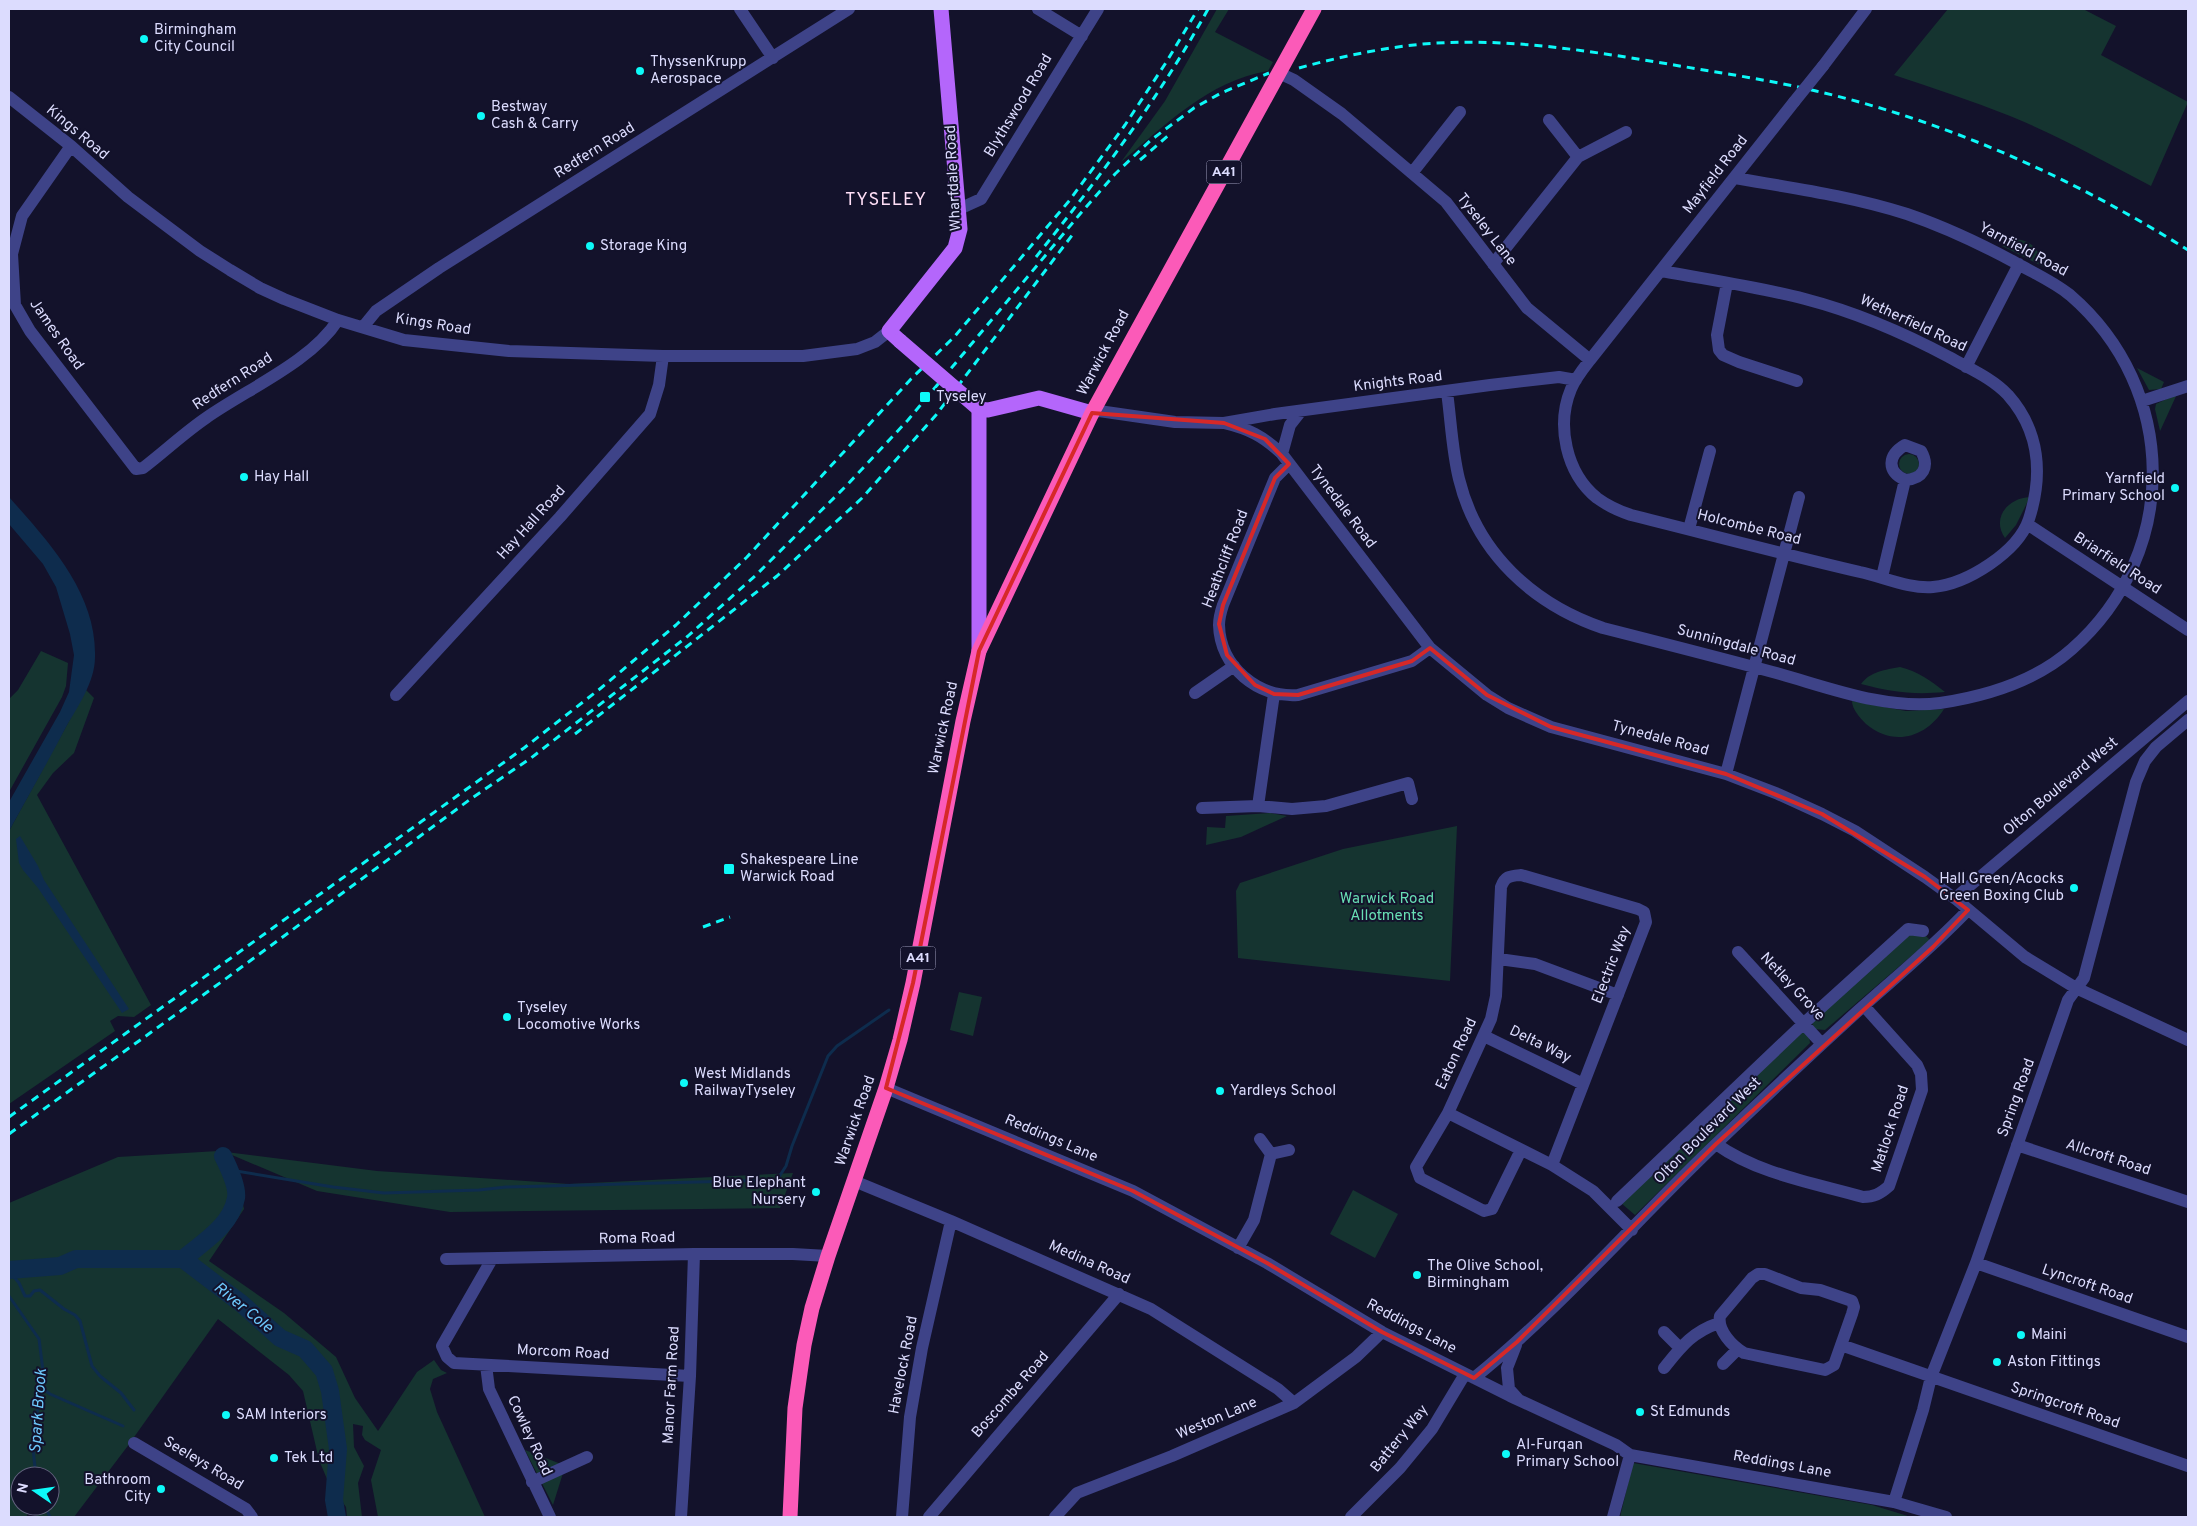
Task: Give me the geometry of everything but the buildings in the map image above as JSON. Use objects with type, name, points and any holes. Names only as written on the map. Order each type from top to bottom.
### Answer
[{"type":"highway","name":"Warwick Road","points":[[790,1517],[792,1445],[799,1375],[812,1308],[886,1088],[913,983],[979,651],[1092,413],[1314,9]]},
{"type":"main road","name":"Wharfdale Road","points":[[895,336],[955,248],[960,229],[941,9]]},
{"type":"main road","points":[[895,336],[979,409],[988,410],[1039,398],[1092,413]]},
{"type":"main road","points":[[979,409],[979,651]]},
{"type":"main road","points":[[980,583],[986,604],[998,611]]},
{"type":"street","points":[[740,9],[773,58]]},
{"type":"street","name":"Redfern Road","points":[[363,327],[376,311],[439,268],[849,9]]},
{"type":"street","points":[[1038,9],[1082,36]]},
{"type":"street","name":"Blythswood Road","points":[[959,208],[982,199],[1098,9]]},
{"type":"street","name":"Mayfield Road","points":[[1590,360],[1662,271],[1866,9]]},
{"type":"street","name":"Tyseley Lane","points":[[1278,73],[1300,84],[1342,114],[1446,202],[1527,308],[1590,360]]},
{"type":"street","name":"Kings Road","points":[[9,97],[71,146],[128,197],[200,251],[260,288],[338,320],[404,340],[509,351],[663,356],[803,356],[857,349],[895,336]]},
{"type":"street","points":[[1412,173],[1460,112]]},
{"type":"street","points":[[1550,120],[1578,157]]},
{"type":"street","points":[[1493,264],[1578,157],[1626,132]]},
{"type":"street","name":"James Road","points":[[71,146],[22,216],[12,254],[14,305],[30,331],[136,469],[143,468]]},
{"type":"street","name":"Yarnfield Road","points":[[1735,178],[1835,195],[1905,214],[1940,226],[2052,282],[2088,312],[2124,360],[2142,400],[2152,441],[2150,511],[2139,553],[2123,588]]},
{"type":"street","points":[[1966,367],[2019,264]]},
{"type":"street","name":"Wetherfield Road","points":[[1662,271],[1776,292],[1833,307],[1898,333],[1993,381],[2009,396],[2029,428],[2036,446],[2038,483],[2027,524]]},
{"type":"street","points":[[1728,283],[1717,336],[1719,350],[1723,355],[1739,362],[1797,380]]},
{"type":"street","name":"Redfern Road","points":[[143,468],[206,418],[306,354],[322,340],[338,320]]},
{"type":"street","name":"Hay Hall Road","points":[[396,696],[560,517],[650,414],[660,385],[663,356]]},
{"type":"street","name":"Holcombe Road","points":[[1590,360],[1576,380],[1568,397],[1564,416],[1564,435],[1573,465],[1590,492],[1617,510],[1918,587],[1935,587],[1974,575],[1994,561],[2010,546],[2027,524]]},
{"type":"street","name":"Knights Road","points":[[1092,413],[1099,411],[1175,422],[1224,423],[1388,398],[1447,392],[1545,378],[1559,377],[1576,380]]},
{"type":"street","points":[[2142,400],[2188,386]]},
{"type":"street","name":"Sunningdale Road","points":[[1447,392],[1458,476],[1468,507],[1500,560],[1525,586],[1566,613],[1587,622],[1850,693],[1897,703],[1939,703],[1989,692],[2041,670],[2071,650],[2106,613],[2123,588]]},
{"type":"street","points":[[1286,459],[1290,425],[1301,411]]},
{"type":"street","name":"Knights Road","points":[[1224,423],[1244,428],[1266,439],[1286,459]]},
{"type":"street","points":[[1688,529],[1710,451]]},
{"type":"street","name":"Tynedale Road","points":[[1286,459],[1430,648],[1487,695],[1508,708],[1551,726],[1726,774],[1778,794],[1855,831],[1957,900],[2025,957],[2076,988],[2188,1040]]},
{"type":"street","name":"Heathcliff Road","points":[[1286,459],[1275,478],[1223,605],[1219,624],[1222,641],[1234,666],[1255,685],[1274,694],[1298,695],[1412,661],[1430,648]]},
{"type":"street","points":[[1882,577],[1905,480]]},
{"type":"street","points":[[1726,774],[1800,497]]},
{"type":"street","name":"Briarfield Road","points":[[2027,524],[2188,630]]},
{"type":"street","points":[[1195,693],[1234,666]]},
{"type":"street","points":[[1258,806],[1274,694]]},
{"type":"street","name":"Olton Boulevard West","points":[[1957,900],[1968,888],[2188,701]]},
{"type":"street","name":"Spring Road","points":[[1894,1502],[1923,1410],[1931,1377],[1976,1263],[2068,1000],[2084,978],[2136,782],[2145,760],[2156,747],[2188,720]]},
{"type":"street","points":[[1202,808],[1258,806],[1292,809],[1326,806],[1408,783],[1412,799]]},
{"type":"street","name":"Electric Way","points":[[1504,879],[1509,876],[1521,875],[1644,912],[1646,922],[1552,1166]]},
{"type":"street","name":"Eaton Road","points":[[1504,879],[1501,887],[1496,996],[1491,1019],[1448,1113],[1552,1166],[1594,1191],[1632,1230]]},
{"type":"street","name":"Olton Boulevard West","points":[[1470,1376],[1518,1342],[1716,1144],[1822,1044],[1933,947],[1968,910]]},
{"type":"street","points":[[1616,1201],[1908,929],[1923,931]]},
{"type":"street","name":"Netley Grove","points":[[1738,952],[1822,1044]]},
{"type":"street","points":[[1499,959],[1536,964],[1618,995]]},
{"type":"street","name":"Matlock Road","points":[[1716,1144],[1734,1157],[1766,1169],[1863,1198],[1880,1194],[1889,1186],[1922,1090],[1921,1074],[1917,1065],[1864,1006]]},
{"type":"street","name":"Delta Way","points":[[1484,1036],[1583,1084]]},
{"type":"street","name":"Reddings Lane","points":[[886,1088],[1133,1191],[1267,1263],[1382,1332],[1519,1400],[1616,1444],[1630,1455],[1894,1502],[1946,1517]]},
{"type":"street","points":[[1448,1113],[1416,1167],[1420,1178],[1484,1210],[1492,1209],[1521,1150]]},
{"type":"street","points":[[1260,1139],[1271,1154]]},
{"type":"street","name":"Allcroft Road","points":[[2017,1145],[2188,1202]]},
{"type":"street","points":[[1271,1154],[1289,1150]]},
{"type":"street","points":[[1238,1248],[1254,1220],[1271,1154]]},
{"type":"street","name":"Medina Road","points":[[854,1181],[951,1221],[1151,1309],[1278,1389],[1294,1403]]},
{"type":"street","name":"Havelock Road","points":[[902,1517],[910,1417],[922,1348],[951,1221]]},
{"type":"street","name":"Roma Road","points":[[446,1259],[694,1254],[828,1256]]},
{"type":"street","name":"Manor Farm Road","points":[[681,1517],[690,1376],[694,1254]]},
{"type":"street","name":"Morcom Road","points":[[492,1259],[442,1346],[447,1357],[454,1363],[690,1376]]},
{"type":"street","name":"Lyncroft Road","points":[[1976,1263],[2188,1337]]},
{"type":"street","points":[[1664,1368],[1685,1342],[1704,1328],[1719,1322],[1725,1309],[1752,1278],[1765,1274],[1801,1288],[1820,1290],[1852,1301],[1854,1307],[1834,1366],[1825,1370],[1744,1353],[1738,1349],[1723,1331],[1719,1322]]},
{"type":"street","name":"Boscombe Road","points":[[929,1517],[1120,1294]]},
{"type":"street","name":"Weston Lane","points":[[1055,1517],[1077,1493],[1172,1456],[1294,1403],[1356,1357],[1382,1332]]},
{"type":"street","points":[[1664,1332],[1680,1348]]},
{"type":"street","points":[[1518,1342],[1507,1368],[1509,1389],[1519,1400]]},
{"type":"street","name":"Springcroft Road","points":[[1841,1345],[2188,1466]]},
{"type":"street","points":[[1723,1364],[1738,1349]]},
{"type":"street","name":"Cowley Road","points":[[486,1366],[489,1389],[550,1517]]},
{"type":"street","name":"Battery Way","points":[[1351,1517],[1400,1468],[1432,1429],[1470,1376]]},
{"type":"street","name":"Seeleys Road","points":[[134,1443],[246,1509],[252,1517]]},
{"type":"street","points":[[1613,1517],[1630,1455]]},
{"type":"street","points":[[532,1482],[587,1457]]},
{"type":"highlighted area","points":[[1092,413],[1224,423],[1265,439],[1289,464],[1275,478],[1223,605],[1219,624],[1227,655],[1255,685],[1274,694],[1298,695],[1412,661],[1430,648],[1487,695],[1551,727],[1726,774],[1822,814],[1925,877],[1968,910],[1933,947],[1716,1144],[1517,1342],[1474,1378],[1382,1332],[1267,1263],[1133,1191],[886,1088],[913,983],[979,651]]},
{"type":"green space","points":[[1217,9],[1229,9],[1215,32],[1273,62],[1268,71],[1246,76],[1207,94],[1171,120],[1121,162],[1165,101]]},
{"type":"green space","points":[[1948,9],[2083,9],[2116,26],[2101,55],[2188,102],[2151,186],[2082,149],[2010,116],[1894,75]]},
{"type":"green space","points":[[2015,239],[2027,242],[2035,248],[2044,267],[2002,246]]},
{"type":"green space","points":[[2137,368],[2164,382],[2161,389],[2149,390]]},
{"type":"green space","points":[[2177,394],[2160,431],[2155,409],[2156,404]]},
{"type":"green space","points":[[1905,454],[1913,454],[1919,460],[1919,468],[1913,474],[1905,474],[1899,468],[1899,460]]},
{"type":"green space","points":[[2030,497],[2016,525],[2005,538],[2001,531],[2000,523],[2004,510],[2015,501]]},
{"type":"green space","points":[[41,651],[68,663],[66,686],[62,697],[9,792],[9,699],[18,690]]},
{"type":"green space","points":[[1900,667],[1924,677],[1945,692],[1902,692],[1861,684],[1869,676],[1884,670]]},
{"type":"green space","points":[[86,690],[94,698],[74,753],[53,773],[37,795],[151,1005],[134,1017],[118,1016],[110,1021],[115,1031],[9,1104],[9,831]]},
{"type":"green space","points":[[1852,701],[1906,711],[1944,709],[1937,719],[1919,733],[1898,737],[1876,731],[1866,724],[1855,710]]},
{"type":"green space","points":[[1270,813],[1287,816],[1241,837],[1206,845],[1207,827],[1225,828],[1226,816]]},
{"type":"green space","name":"Warwick Road Allotments","points":[[1457,826],[1450,981],[1238,958],[1236,891],[1240,883],[1343,849]]},
{"type":"green space","points":[[1910,933],[1924,934],[1930,940],[1825,1030],[1814,1029],[1812,1022]]},
{"type":"green space","points":[[959,992],[982,997],[973,1036],[950,1030]]},
{"type":"green space","points":[[1802,1031],[1809,1036],[1810,1043],[1635,1215],[1621,1203]]},
{"type":"green space","points":[[218,1151],[377,1171],[569,1184],[793,1173],[780,1208],[450,1212],[317,1191],[232,1155],[244,1209],[209,1261],[284,1313],[336,1357],[355,1398],[378,1431],[417,1372],[434,1360],[441,1370],[447,1373],[433,1379],[430,1389],[437,1412],[485,1517],[378,1517],[371,1480],[381,1450],[365,1440],[362,1435],[363,1426],[353,1424],[354,1447],[364,1466],[358,1483],[362,1517],[347,1517],[346,1507],[327,1479],[319,1460],[303,1391],[289,1375],[218,1319],[127,1447],[74,1517],[37,1516],[60,1516],[60,1466],[10,1466],[10,1516],[27,1516],[9,1517],[9,1203],[118,1157]]},
{"type":"green space","points":[[1353,1190],[1398,1214],[1375,1258],[1330,1234]]},
{"type":"green space","points":[[525,1450],[561,1464],[563,1473],[553,1505]]},
{"type":"green space","points":[[1633,1463],[1872,1505],[1911,1517],[1620,1517]]},
{"type":"water","points":[[9,497],[54,550],[79,590],[88,611],[95,657],[92,676],[85,694],[9,831],[9,802],[60,712],[69,692],[74,655],[70,634],[56,587],[43,564],[9,524]]},
{"type":"water","points":[[20,836],[44,880],[129,1009],[122,1013],[38,888],[23,870],[19,863],[16,839]]},
{"type":"waterway","points":[[230,1170],[333,1187],[384,1193],[479,1190],[506,1187],[777,1180],[786,1166],[792,1146],[828,1056],[837,1046],[889,1010]]},
{"type":"waterway","points":[[183,1259],[215,1233],[233,1208],[236,1188],[223,1156]]},
{"type":"waterway","name":"River Cole","points":[[9,1270],[60,1266],[76,1259],[183,1259],[242,1304],[280,1338],[305,1349],[324,1371],[330,1391],[338,1449],[334,1500],[337,1517]]},
{"type":"waterway","points":[[9,1271],[19,1283],[25,1296],[30,1296],[34,1291],[40,1290],[64,1309],[75,1315],[80,1321],[92,1366],[100,1376],[121,1393],[134,1410]]},
{"type":"waterway","name":"Spark Brook","points":[[9,1296],[39,1339],[43,1371],[42,1392],[35,1421],[33,1449],[35,1466]]},
{"type":"waterway","points":[[43,1389],[50,1394],[123,1426]]},
{"type":"railway","points":[[9,1117],[524,748],[601,688],[676,625],[747,557],[911,379],[955,336],[1069,201],[1125,125],[1198,9]]},
{"type":"railway","points":[[1036,257],[1128,136],[1170,74],[1208,9]]},
{"type":"railway","points":[[1299,68],[1360,53],[1392,48],[1454,42],[1486,42],[1549,47],[1611,55],[1798,87],[1914,119],[2009,155],[2100,199],[2188,250]]},
{"type":"railway","points":[[9,1134],[224,980],[472,798],[531,758],[688,636],[756,575],[847,485],[908,420],[1115,174],[1151,140],[1194,108],[1221,93],[1269,73]]},
{"type":"railway","points":[[1140,160],[1170,134]]},
{"type":"railway","points":[[575,734],[777,576],[862,498],[936,415],[1073,234]]},
{"type":"railway","points":[[703,927],[730,917]]},
{"type":"place","name":"Birmingham City Council","points":[[144,39]]},
{"type":"place","name":"ThyssenKrupp Aerospace","points":[[640,71]]},
{"type":"place","name":"Bestway Cash & Carry","points":[[481,116]]},
{"type":"place","name":"Storage King","points":[[590,246]]},
{"type":"place","name":"Tyseley","points":[[925,397]]},
{"type":"place","name":"Hay Hall","points":[[244,477]]},
{"type":"place","name":"Yarnfield Primary School","points":[[2175,488]]},
{"type":"place","name":"Shakespeare Line Warwick Road","points":[[729,869]]},
{"type":"place","name":"Hall Green/Acocks Green Boxing Club","points":[[2074,888]]},
{"type":"place","name":"Tyseley Locomotive Works","points":[[507,1017]]},
{"type":"place","name":"West Midlands RailwayTyseley","points":[[684,1083]]},
{"type":"place","name":"Yardleys School","points":[[1220,1091]]},
{"type":"place","name":"Blue Elephant Nursery","points":[[816,1192]]},
{"type":"place","name":"The Olive School, Birmingham","points":[[1417,1275]]},
{"type":"place","name":"Maini","points":[[2021,1335]]},
{"type":"place","name":"Aston Fittings","points":[[1997,1362]]},
{"type":"place","name":"St Edmunds","points":[[1640,1412]]},
{"type":"place","name":"SAM Interiors","points":[[226,1415]]},
{"type":"place","name":"Al-Furqan Primary School","points":[[1506,1454]]},
{"type":"place","name":"Tek Ltd","points":[[274,1458]]},
{"type":"place","name":"Bathroom City","points":[[161,1489]]},
{"type":"district","name":"TYSELEY","points":[[886,200]]}]
